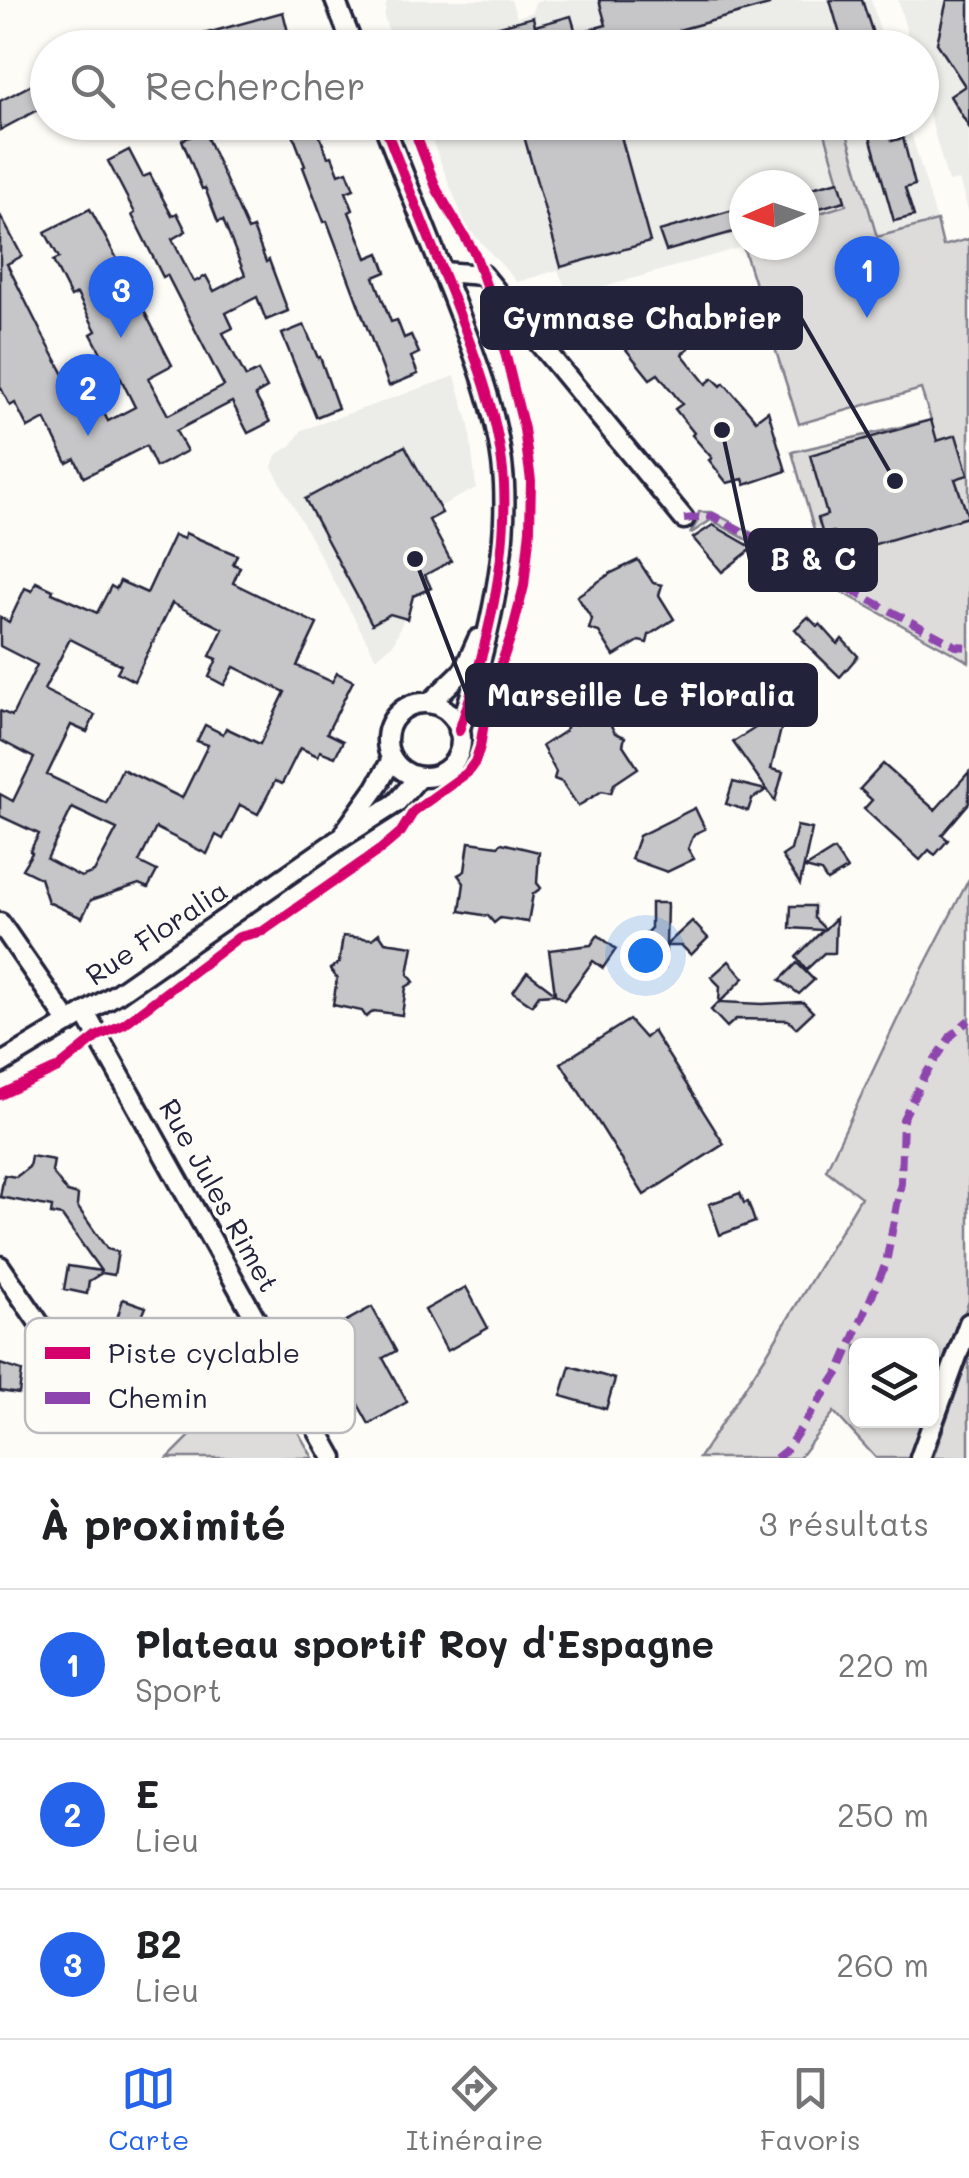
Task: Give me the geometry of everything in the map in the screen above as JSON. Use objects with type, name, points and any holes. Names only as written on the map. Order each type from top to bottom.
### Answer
[{"type":"street","points":[[335,0],[347,30]]},
{"type":"street","points":[[346,0],[346,26]]},
{"type":"street","points":[[390,140],[481,372],[496,428],[504,482],[504,523],[492,606],[478,676],[460,731]]},
{"type":"street","points":[[442,272],[483,275],[684,518]]},
{"type":"street","points":[[430,703],[464,670],[492,606]]},
{"type":"street","points":[[430,703],[443,708],[460,731],[461,742],[452,764],[431,776],[419,777],[399,768],[387,746],[392,721],[410,705],[430,703]]},
{"type":"street","name":"Rue Floralia","points":[[338,840],[392,759]]},
{"type":"street","name":"Rue Floralia","points":[[0,1064],[77,1018],[396,803],[419,777]]},
{"type":"street","name":"Rue Jules Rimet","points":[[0,922],[77,1018],[252,1318]]},
{"type":"street","points":[[0,1266],[36,1318]]},
{"type":"street","points":[[920,1458],[969,1323]]},
{"type":"street","name":"Rue Jules Rimet","points":[[318,1433],[333,1458]]},
{"type":"shaded area","points":[[387,0],[511,0],[517,17],[533,12],[535,2],[541,0],[871,0],[880,30],[389,30],[384,18]]},
{"type":"shaded area","points":[[898,0],[969,0],[969,213],[959,180],[948,182],[936,140],[939,30],[906,30]]},
{"type":"shaded area","points":[[432,140],[827,140],[846,205],[819,213],[819,170],[729,170],[729,251],[569,297],[558,270],[517,282],[466,226]]},
{"type":"shaded area","points":[[827,140],[849,140],[877,237],[937,221],[943,246],[969,239],[969,662],[711,520],[690,534],[699,512],[712,512],[826,572],[792,452],[931,420],[921,389],[799,424],[747,260],[819,260],[819,213],[846,205]]},
{"type":"shaded area","points":[[849,140],[913,140],[937,221],[877,237]]},
{"type":"shaded area","points":[[455,376],[469,425],[476,488],[439,507],[442,513],[430,520],[451,561],[425,575],[431,588],[413,596],[407,619],[404,618],[394,643],[376,658],[272,467],[276,455],[291,446],[302,430]]},
{"type":"shaded area","points":[[969,879],[969,1301],[939,1383],[939,1338],[849,1338],[849,1428],[922,1428],[911,1458],[876,1458],[834,1412],[799,1458],[699,1458],[861,1197],[826,1170]]},
{"type":"shaded area","points":[[969,1356],[969,1458],[933,1458]]},
{"type":"shaded area","points":[[193,1433],[299,1433],[313,1458],[168,1458]]},
{"type":"building","points":[[599,0],[769,0],[769,5],[679,30],[587,30],[606,25]]},
{"type":"building","points":[[830,0],[862,0],[872,30],[839,30]]},
{"type":"building","points":[[947,0],[969,0],[969,127],[950,96],[965,86],[939,46]]},
{"type":"building","points":[[283,12],[288,30],[218,30]]},
{"type":"building","points":[[571,16],[575,30],[485,30],[533,17],[535,26]]},
{"type":"building","points":[[30,86],[30,114],[0,130],[0,101]]},
{"type":"building","points":[[182,140],[208,140],[248,230],[253,228],[266,262],[269,260],[288,311],[266,320],[257,297],[226,313],[233,328],[223,333],[246,377],[258,371],[267,388],[255,395],[270,422],[248,433],[232,402],[176,431],[187,451],[156,467],[146,446],[84,477],[75,459],[67,463],[45,419],[28,428],[15,403],[10,406],[0,386],[0,215],[22,256],[7,264],[42,334],[79,402],[94,394],[108,421],[135,407],[113,363],[108,366],[91,334],[96,331],[77,294],[71,297],[53,261],[59,258],[45,232],[90,209],[123,270],[113,275],[130,309],[140,303],[172,365],[148,378],[168,415],[224,386],[167,275],[163,277],[108,161],[129,150],[143,177],[150,174],[172,216],[177,213],[186,231],[172,239],[194,282],[206,276],[214,291],[245,275],[223,220],[218,222],[205,188],[202,189]]},
{"type":"building","points":[[295,140],[321,140],[339,174],[347,171],[354,189],[346,192],[353,210],[349,212],[367,258],[379,253],[386,272],[374,277],[391,322],[397,320],[404,338],[411,335],[419,353],[411,357],[418,374],[389,386]]},
{"type":"building","points":[[525,140],[622,140],[650,242],[561,267]]},
{"type":"building","points":[[871,140],[904,140],[915,185],[905,188],[914,216],[894,221]]},
{"type":"building","points":[[839,181],[845,201],[819,208],[819,186]]},
{"type":"building","points":[[729,211],[729,233],[666,251],[659,231]]},
{"type":"building","points":[[586,300],[617,313],[624,323],[646,306],[659,321],[663,317],[670,325],[673,322],[686,337],[682,340],[689,348],[682,354],[706,384],[713,378],[721,386],[724,383],[756,420],[768,411],[786,471],[745,485],[743,479],[727,483],[675,409],[682,404],[658,374],[650,379]]},
{"type":"building","points":[[304,325],[338,408],[316,417],[282,334]]},
{"type":"building","points":[[931,420],[937,441],[956,435],[968,475],[955,479],[968,517],[838,555],[833,532],[823,535],[818,518],[827,515],[810,455]]},
{"type":"building","points":[[405,446],[442,513],[429,520],[451,561],[425,575],[431,588],[413,596],[407,619],[390,614],[372,624],[305,499]]},
{"type":"building","points":[[713,525],[753,548],[722,572],[693,538]]},
{"type":"building","points":[[185,533],[237,555],[233,564],[240,567],[233,583],[317,624],[297,666],[332,682],[337,673],[353,681],[327,733],[343,741],[335,757],[320,751],[318,756],[300,748],[282,784],[275,781],[258,814],[240,805],[223,839],[216,835],[207,854],[156,828],[139,862],[157,871],[148,888],[139,884],[91,900],[82,918],[48,902],[40,878],[22,869],[39,834],[0,816],[0,794],[13,801],[34,758],[0,740],[0,711],[12,716],[37,665],[0,646],[0,617],[9,622],[25,588],[32,591],[36,582],[97,613],[111,586],[116,589],[120,581],[147,593],[174,535],[184,539]],"holes":[[[172,603],[223,629],[210,656],[217,659],[209,677],[224,685],[234,667],[285,692],[260,744],[226,728],[223,734],[205,725],[197,741],[208,745],[182,798],[122,769],[106,803],[47,775],[71,725],[87,732],[95,715],[44,690],[70,639],[121,665],[117,672],[134,681]],[[72,808],[117,829],[94,872],[81,877],[47,859]]]},
{"type":"building","points":[[638,560],[653,583],[662,585],[659,595],[674,619],[649,635],[647,643],[639,641],[614,656],[599,632],[589,629],[592,619],[577,596]]},
{"type":"building","points":[[808,617],[838,644],[842,639],[858,656],[840,677],[795,629]]},
{"type":"building","points":[[602,709],[615,733],[625,737],[623,745],[638,768],[614,784],[611,793],[602,791],[578,806],[562,782],[554,779],[556,772],[542,746],[565,731],[568,721],[576,724]]},
{"type":"building","points":[[771,718],[783,721],[771,769],[783,772],[775,801],[733,742]]},
{"type":"building","points":[[883,764],[935,810],[969,772],[969,803],[942,835],[948,840],[935,855],[929,850],[920,860],[864,809],[872,800],[860,789]]},
{"type":"building","points":[[733,782],[766,790],[752,799],[748,811],[726,804]]},
{"type":"building","points":[[695,808],[705,829],[694,834],[688,849],[694,859],[667,872],[631,859],[639,836]]},
{"type":"building","points":[[797,826],[812,829],[800,884],[782,856],[791,850]]},
{"type":"building","points":[[469,842],[498,846],[502,843],[539,852],[537,883],[541,888],[533,894],[528,922],[500,918],[494,923],[488,916],[460,911],[464,883],[458,875],[465,871]]},
{"type":"building","points":[[834,850],[847,869],[827,881],[821,872],[805,868]]},
{"type":"building","points":[[651,903],[667,903],[666,945],[692,921],[708,938],[691,955],[682,946],[666,946],[665,968],[652,968],[652,947],[642,937],[651,928]]},
{"type":"building","points":[[791,906],[814,906],[814,918],[825,929],[836,918],[835,953],[824,953],[806,970],[796,957],[823,930],[790,928]]},
{"type":"building","points":[[379,933],[385,942],[413,946],[408,974],[414,982],[406,987],[402,1015],[374,1011],[366,1017],[362,1011],[333,1005],[337,978],[330,969],[339,963],[343,936],[372,939]]},
{"type":"building","points":[[598,935],[616,949],[603,968],[593,961],[564,1000],[555,994],[539,995],[532,1005],[513,992],[527,972],[555,993],[549,950],[591,945]]},
{"type":"building","points":[[729,961],[744,978],[720,1002],[803,1002],[813,1012],[796,1028],[788,1020],[736,1019],[727,1027],[711,1010],[719,1002],[720,986],[711,977]]},
{"type":"building","points":[[797,963],[814,980],[799,994],[780,980]]},
{"type":"building","points":[[629,1020],[645,1038],[653,1031],[724,1144],[644,1195],[561,1063]]},
{"type":"building","points":[[31,1156],[54,1160],[52,1172],[67,1192],[78,1195],[77,1206],[107,1249],[118,1252],[114,1275],[102,1273],[89,1281],[87,1294],[64,1289],[68,1266],[101,1271],[62,1216],[51,1214],[52,1207],[0,1197],[4,1175],[16,1177],[29,1167]]},
{"type":"building","points":[[740,1193],[755,1222],[720,1235],[709,1204]]},
{"type":"building","points":[[466,1287],[488,1328],[447,1351],[425,1310]]},
{"type":"building","points":[[123,1299],[146,1307],[141,1318],[117,1318]]},
{"type":"building","points":[[372,1307],[396,1351],[383,1358],[407,1402],[369,1424],[355,1399],[355,1318],[352,1318]]},
{"type":"building","points":[[0,1364],[22,1371],[19,1394],[0,1391]]},
{"type":"building","points":[[570,1366],[615,1379],[606,1409],[561,1396]]},
{"type":"marked path","points":[[684,519],[713,516],[956,646],[969,647]]},
{"type":"marked path","points":[[776,1458],[786,1450],[839,1372],[886,1263],[901,1183],[903,1119],[925,1075],[951,1036],[969,1020]]},
{"type":"cycle path","points":[[390,140],[477,363],[502,459],[504,515],[498,577],[486,640],[459,731]]},
{"type":"cycle path","points":[[0,1095],[58,1068],[98,1036],[124,1024],[239,937],[263,931],[381,849],[401,832],[414,811],[467,773],[475,762],[487,705],[524,586],[531,481],[524,429],[494,308],[475,254],[437,190],[418,140]]},
{"type":"place","name":"Plateau sportif Roy d'Espagne","points":[[867,318]]},
{"type":"place","name":"B2","points":[[121,338]]},
{"type":"place","name":"B & C","points":[[722,430]]},
{"type":"place","name":"E","points":[[88,436]]},
{"type":"place","name":"Gymnase Chabrier","points":[[895,481]]},
{"type":"place","name":"Marseille Le Floralia","points":[[415,559]]}]
